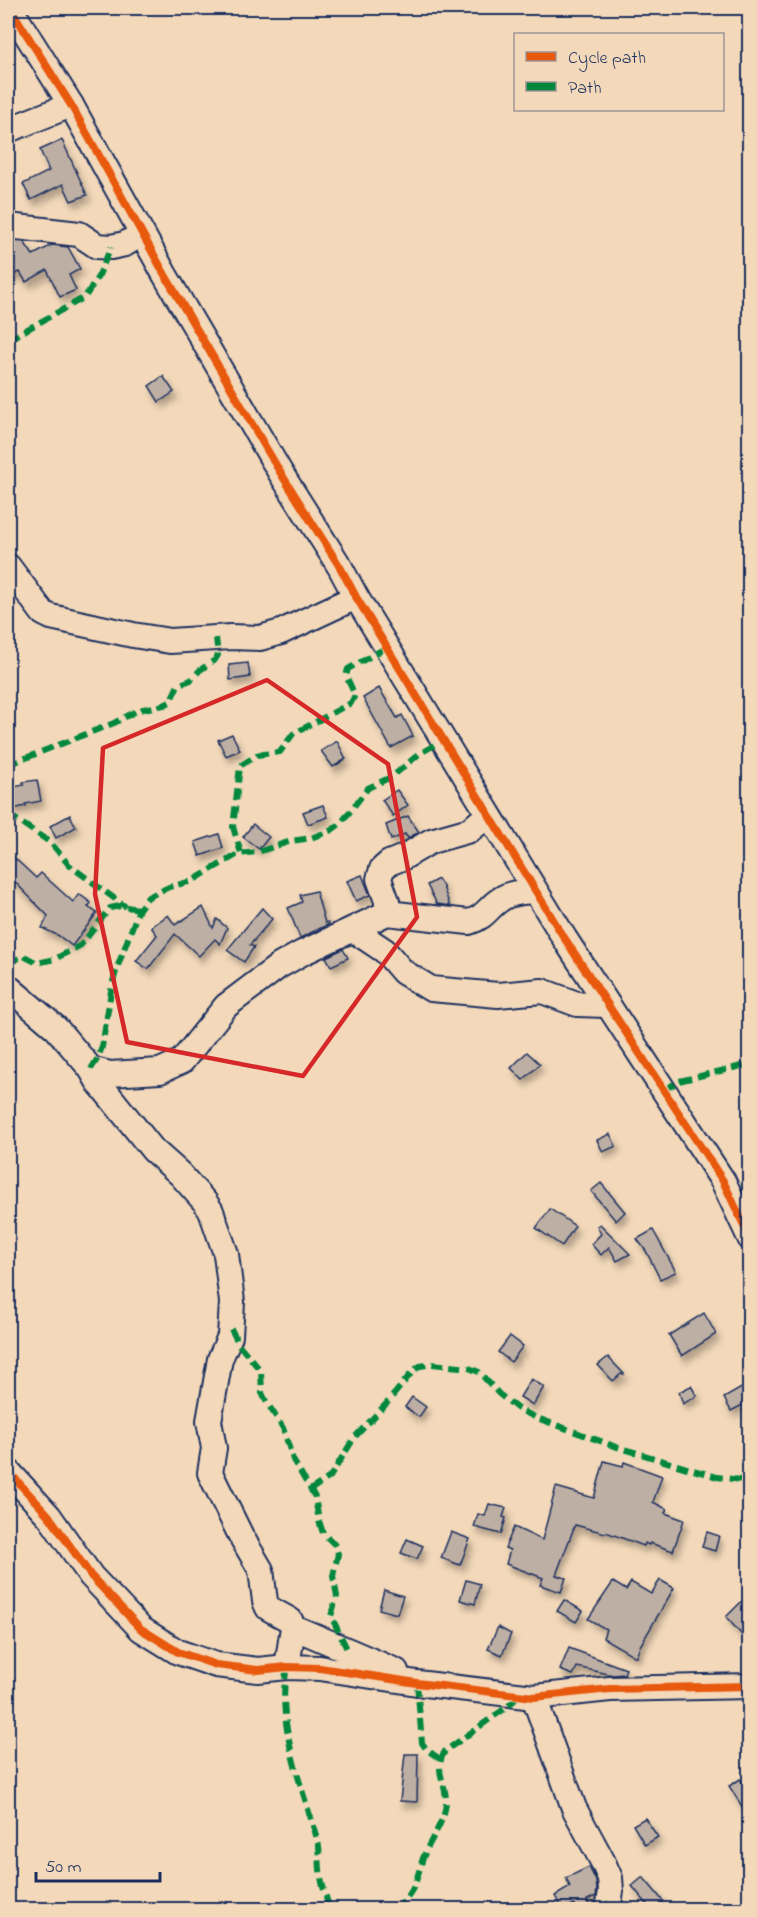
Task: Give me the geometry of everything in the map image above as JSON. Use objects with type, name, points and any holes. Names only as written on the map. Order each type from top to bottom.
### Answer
[{"type":"street","points":[[10,8],[71,105],[142,234],[280,472],[340,567],[535,891],[723,1181],[750,1238]]},
{"type":"street","points":[[8,130],[71,105]]},
{"type":"street","points":[[8,226],[79,234],[97,246],[111,247],[125,244],[142,234]]},
{"type":"street","points":[[8,566],[43,613],[51,617],[170,641],[231,637],[260,638],[282,632],[356,597]]},
{"type":"street","points":[[387,913],[387,901],[379,879],[382,869],[431,841],[470,830],[488,815]]},
{"type":"street","points":[[91,1069],[110,1074],[168,1069],[182,1060],[226,1006],[279,966],[387,913],[469,922],[481,919],[501,898],[514,893],[535,891]]},
{"type":"street","points":[[351,931],[358,933],[385,951],[403,972],[431,989],[498,995],[542,991],[577,1004],[607,1005]]},
{"type":"street","points":[[8,987],[56,1028],[91,1069],[99,1083],[153,1150],[180,1174],[211,1211],[226,1254],[232,1302],[230,1336],[220,1359],[209,1421],[214,1448],[210,1473],[261,1570],[268,1608],[290,1620],[293,1627],[287,1667]]},
{"type":"street","points":[[8,1471],[49,1516],[91,1576],[141,1629],[178,1652],[216,1665],[258,1670],[287,1667],[320,1668],[505,1695],[534,1697],[610,1689],[750,1686]]},
{"type":"street","points":[[293,1627],[392,1668],[417,1683]]},
{"type":"street","points":[[534,1697],[574,1808],[610,1878],[611,1891],[608,1910]]},
{"type":"highlighted area","points":[[267,680],[388,764],[417,917],[303,1076],[127,1042],[95,894],[103,748]]},
{"type":"building","points":[[62,140],[87,195],[71,201],[63,184],[31,200],[23,184],[49,171],[40,150]]},
{"type":"building","points":[[11,241],[24,242],[33,255],[52,245],[68,247],[80,269],[69,275],[76,290],[60,297],[47,270],[26,282],[20,272],[8,277],[8,243]]},
{"type":"building","points":[[163,376],[174,392],[159,402],[149,386]]},
{"type":"building","points":[[248,663],[250,677],[230,680],[229,665]]},
{"type":"building","points":[[379,688],[397,718],[402,715],[413,736],[391,748],[363,698]]},
{"type":"building","points":[[232,734],[240,750],[226,756],[218,740]]},
{"type":"building","points":[[337,741],[346,759],[333,767],[321,751]]},
{"type":"building","points":[[37,780],[41,801],[8,810],[8,788]]},
{"type":"building","points":[[397,790],[408,805],[393,816],[382,800]]},
{"type":"building","points":[[323,805],[328,817],[308,824],[303,812]]},
{"type":"building","points":[[70,815],[76,827],[56,838],[50,826]]},
{"type":"building","points":[[408,816],[419,832],[408,838],[405,834],[391,840],[386,825]]},
{"type":"building","points":[[253,824],[269,837],[259,849],[243,837]]},
{"type":"building","points":[[219,834],[223,848],[200,856],[195,842]]},
{"type":"building","points":[[8,852],[36,878],[41,873],[73,902],[79,894],[91,903],[88,907],[97,913],[72,946],[59,936],[42,928],[48,916],[8,875]]},
{"type":"building","points":[[362,875],[370,895],[356,901],[347,881]]},
{"type":"building","points":[[438,879],[450,906],[437,904],[427,885]]},
{"type":"building","points":[[316,891],[325,923],[329,924],[300,938],[288,908],[302,902],[300,895]]},
{"type":"building","points":[[203,907],[213,928],[217,919],[227,928],[220,944],[215,939],[199,956],[175,934],[148,969],[136,961],[157,935],[151,927],[168,915],[175,925]]},
{"type":"building","points":[[262,908],[272,919],[250,945],[254,947],[244,962],[227,950]]},
{"type":"building","points":[[343,949],[348,958],[331,966],[326,957]]},
{"type":"building","points":[[527,1052],[540,1064],[523,1080],[511,1068]]},
{"type":"building","points":[[610,1134],[616,1146],[603,1152],[597,1140]]},
{"type":"building","points":[[601,1183],[625,1212],[616,1221],[591,1191]]},
{"type":"building","points":[[550,1209],[575,1226],[562,1246],[536,1228]]},
{"type":"building","points":[[600,1224],[630,1254],[617,1261],[609,1247],[601,1255],[591,1244],[601,1234],[597,1226]]},
{"type":"building","points":[[653,1230],[676,1272],[660,1279],[646,1251],[637,1239]]},
{"type":"building","points":[[704,1313],[716,1334],[682,1356],[669,1335]]},
{"type":"building","points":[[510,1336],[523,1346],[511,1362],[498,1352]]},
{"type":"building","points":[[608,1357],[624,1374],[613,1381],[598,1365]]},
{"type":"building","points":[[531,1379],[544,1387],[533,1405],[520,1397]]},
{"type":"building","points":[[750,1383],[750,1401],[731,1411],[724,1398]]},
{"type":"building","points":[[691,1386],[697,1396],[683,1404],[679,1392]]},
{"type":"building","points":[[412,1397],[426,1407],[419,1417],[405,1407]]},
{"type":"building","points":[[604,1461],[623,1466],[624,1462],[662,1476],[653,1502],[667,1509],[665,1513],[684,1520],[673,1551],[650,1543],[649,1545],[645,1543],[644,1546],[606,1532],[575,1525],[556,1575],[566,1578],[561,1592],[540,1585],[543,1578],[506,1564],[510,1550],[505,1548],[514,1527],[542,1540],[556,1487],[594,1498]]},
{"type":"building","points":[[489,1504],[506,1508],[503,1517],[506,1518],[501,1534],[474,1527],[478,1514],[485,1516]]},
{"type":"building","points":[[451,1532],[470,1539],[460,1565],[441,1558]]},
{"type":"building","points":[[707,1532],[719,1536],[715,1551],[702,1547]]},
{"type":"building","points":[[407,1539],[423,1546],[417,1559],[401,1553]]},
{"type":"building","points":[[466,1580],[480,1584],[475,1604],[460,1600]]},
{"type":"building","points":[[660,1580],[674,1588],[640,1646],[636,1657],[603,1638],[606,1629],[588,1619],[613,1582],[626,1590],[631,1582],[651,1594]]},
{"type":"building","points":[[384,1590],[403,1596],[397,1614],[379,1609]]},
{"type":"building","points":[[564,1600],[583,1611],[576,1622],[557,1611]]},
{"type":"building","points":[[743,1600],[750,1607],[750,1644],[726,1617]]},
{"type":"building","points":[[498,1627],[511,1634],[502,1655],[488,1649]]},
{"type":"building","points":[[569,1648],[626,1669],[624,1674],[613,1675],[577,1667],[573,1675],[560,1670]]},
{"type":"building","points":[[405,1754],[418,1754],[417,1802],[400,1801]]},
{"type":"building","points":[[740,1779],[750,1794],[750,1819],[729,1786]]},
{"type":"building","points":[[645,1818],[658,1837],[645,1845],[633,1825]]},
{"type":"building","points":[[589,1867],[596,1881],[597,1890],[596,1896],[587,1900],[592,1910],[577,1910],[574,1904],[563,1910],[555,1896],[570,1887],[566,1878]]},
{"type":"building","points":[[643,1877],[663,1901],[652,1910],[632,1886]]},
{"type":"marked path","points":[[8,340],[85,297],[99,275],[111,247]]},
{"type":"marked path","points":[[8,765],[114,723],[138,710],[170,702],[178,685],[191,680],[200,670],[215,660],[218,655],[216,638]]},
{"type":"marked path","points":[[241,853],[233,827],[240,766],[257,755],[280,752],[293,734],[351,703],[355,695],[346,676],[348,669],[387,647]]},
{"type":"marked path","points":[[91,1069],[102,1047],[117,968],[139,909],[148,897],[169,887],[192,881],[238,854],[258,852],[332,830],[341,823],[368,788],[393,776],[419,754],[443,740]]},
{"type":"marked path","points":[[8,814],[51,843],[69,865],[126,907]]},
{"type":"marked path","points":[[8,963],[24,956],[37,963],[55,959],[81,945],[110,908],[120,906],[139,909]]},
{"type":"marked path","points":[[664,1090],[679,1081],[750,1064]]},
{"type":"marked path","points":[[231,1329],[240,1346],[261,1371],[262,1393],[283,1428],[293,1460],[315,1497],[323,1533],[335,1545],[338,1554],[333,1576],[337,1596],[331,1616],[347,1649]]},
{"type":"marked path","points":[[310,1490],[330,1477],[354,1438],[413,1371],[420,1366],[432,1364],[469,1368],[479,1372],[499,1394],[518,1409],[537,1418],[614,1446],[717,1477],[750,1481]]},
{"type":"marked path","points":[[287,1667],[284,1689],[288,1735],[319,1846],[321,1879],[330,1910]]},
{"type":"marked path","points":[[417,1683],[422,1743],[427,1750],[440,1759]]},
{"type":"marked path","points":[[395,1910],[414,1886],[425,1853],[444,1814],[446,1801],[440,1764],[445,1751],[519,1696]]},
{"type":"marked path","points":[[600,1910],[609,1903]]},
{"type":"cycle path","points":[[10,8],[71,105],[165,275],[280,472],[565,939],[723,1181],[750,1238]]},
{"type":"cycle path","points":[[8,1471],[49,1516],[91,1576],[141,1629],[178,1652],[216,1665],[258,1670],[287,1667],[320,1668],[417,1683],[534,1697],[610,1689],[750,1686]]}]
